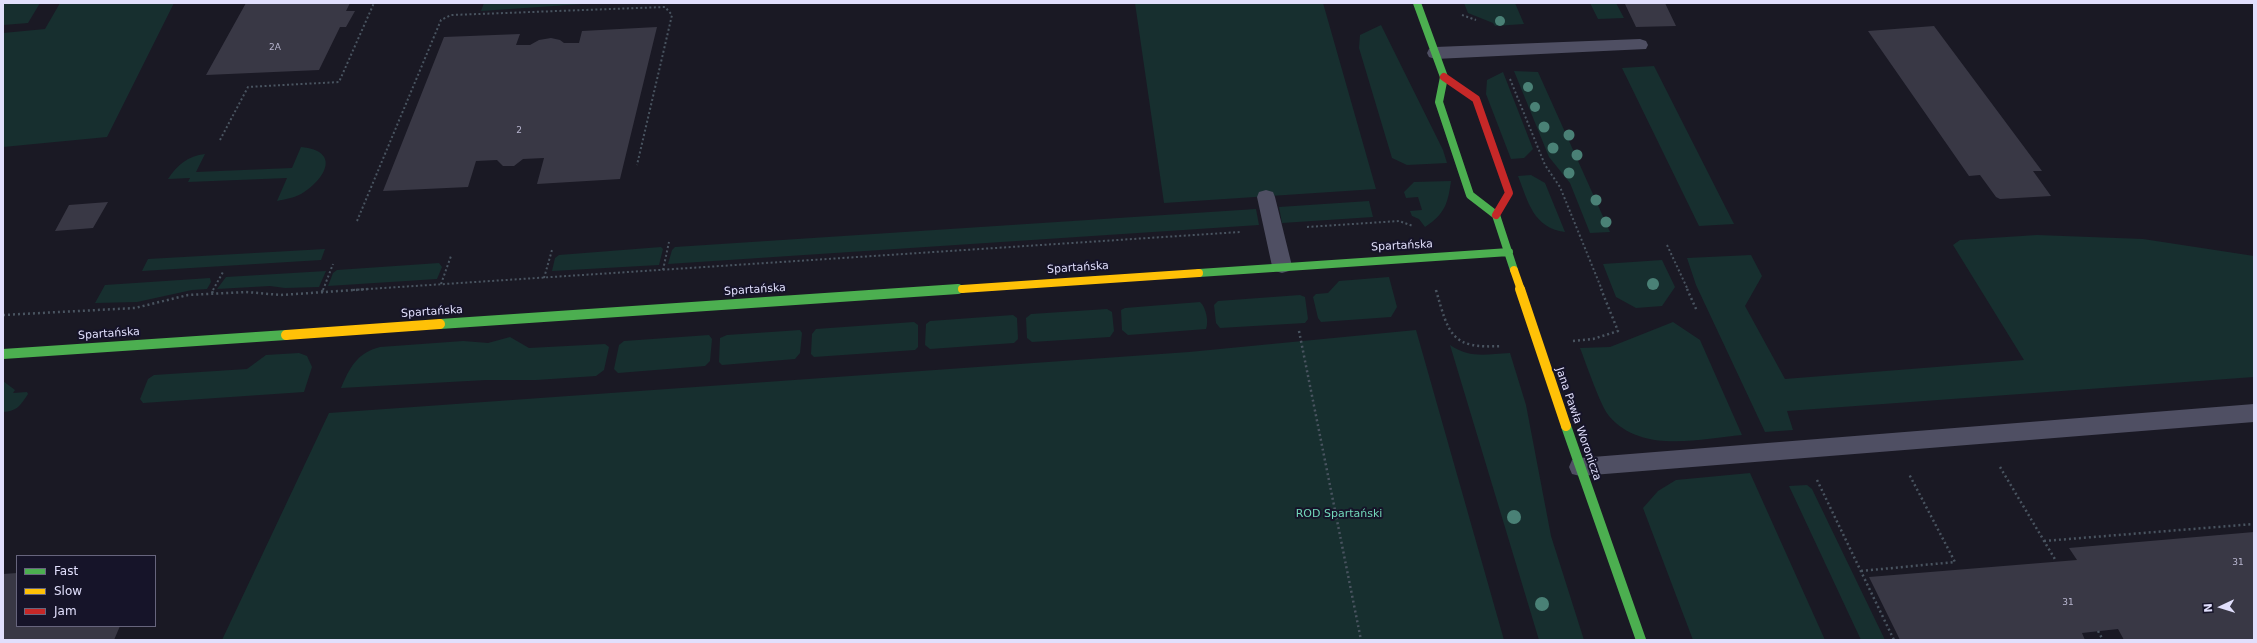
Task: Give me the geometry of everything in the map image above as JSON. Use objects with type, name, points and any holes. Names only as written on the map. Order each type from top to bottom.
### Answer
[{"type":"street","points":[[1416,3],[1444,77],[1439,102],[1470,195],[1496,215],[1509,193],[1476,99],[1444,77]]},
{"type":"street","name":"Jana Pawła Woronicza","points":[[1496,215],[1580,467],[1640,640]]},
{"type":"street","name":"Spartańska","points":[[3,354],[1282,266],[1509,252]]},
{"type":"lane","points":[[1435,53],[1640,44]]},
{"type":"lane","points":[[1266,196],[1282,266]]},
{"type":"lane","points":[[1580,467],[2254,413]]},
{"type":"path","points":[[220,140],[248,87],[339,82],[374,3]]},
{"type":"path","points":[[357,221],[441,20],[451,15],[664,7],[669,10],[672,15],[637,165]]},
{"type":"path","points":[[1462,14],[1488,25],[1545,165],[1560,186],[1618,331],[1593,339],[1576,341]]},
{"type":"path","points":[[3,315],[135,308],[188,295],[246,292],[281,295],[1273,229],[1406,222]]},
{"type":"path","points":[[663,270],[669,242]]},
{"type":"path","points":[[1667,245],[1697,311]]},
{"type":"path","points":[[544,278],[552,250]]},
{"type":"path","points":[[441,284],[451,256]]},
{"type":"path","points":[[322,292],[333,264]]},
{"type":"path","points":[[212,294],[223,272]]},
{"type":"path","points":[[1434,284],[1447,327],[1454,337],[1468,346],[1481,348],[1504,346]]},
{"type":"path","points":[[1299,332],[1361,640]]},
{"type":"path","points":[[1982,435],[2056,561]]},
{"type":"path","points":[[1861,571],[1955,562],[1893,442]]},
{"type":"path","points":[[1810,480],[1817,480],[1894,640]]},
{"type":"path","points":[[2044,541],[2254,524]]},
{"type":"path","points":[[2098,631],[2103,640]]},
{"type":"green space","points":[[3,3],[40,3],[28,23],[3,25]]},
{"type":"green space","points":[[60,3],[174,3],[107,137],[3,147],[3,33],[45,29]]},
{"type":"green space","points":[[484,3],[597,3],[481,11]]},
{"type":"green space","points":[[1135,3],[1323,3],[1376,189],[1164,203]]},
{"type":"green space","points":[[1464,3],[1515,3],[1524,24],[1495,26],[1493,23],[1468,13]]},
{"type":"green space","points":[[1590,3],[1616,3],[1624,18],[1598,19]]},
{"type":"green space","points":[[1381,25],[1443,150],[1447,163],[1407,165],[1392,158],[1359,48],[1360,35]]},
{"type":"green space","points":[[1654,66],[1734,224],[1699,226],[1622,68]]},
{"type":"green space","points":[[1514,71],[1538,72],[1610,232],[1590,233],[1570,183],[1549,157]]},
{"type":"green space","points":[[1503,72],[1533,149],[1524,158],[1511,159],[1486,94],[1487,80]]},
{"type":"green space","points":[[301,147],[314,150],[322,154],[325,160],[325,167],[322,174],[310,188],[301,194],[277,201],[287,178],[188,182],[190,178],[168,179],[179,165],[188,159],[205,154],[196,172],[292,168]]},
{"type":"green space","points":[[1531,175],[1545,183],[1565,232],[1546,225],[1533,212],[1518,176]]},
{"type":"green space","points":[[1451,181],[1447,202],[1441,213],[1425,227],[1419,219],[1412,216],[1410,211],[1422,210],[1418,197],[1406,198],[1404,192],[1414,182]]},
{"type":"green space","points":[[1369,201],[1373,217],[1282,223],[1279,207]]},
{"type":"green space","points":[[1256,209],[1259,225],[668,264],[672,250],[675,247]]},
{"type":"green space","points":[[2037,235],[2143,239],[2254,256],[2254,377],[1787,411],[1793,430],[1765,432],[1696,285],[1687,258],[1751,255],[1762,276],[1745,306],[1785,379],[2024,360],[1953,245],[1960,240]]},
{"type":"green space","points":[[661,247],[663,249],[659,265],[552,271],[555,258],[559,255]]},
{"type":"green space","points":[[325,249],[321,260],[142,271],[148,259]]},
{"type":"green space","points":[[1662,260],[1675,287],[1662,306],[1636,308],[1616,297],[1603,264]]},
{"type":"green space","points":[[439,263],[442,267],[437,279],[328,286],[333,273],[337,270]]},
{"type":"green space","points":[[326,271],[319,287],[285,288],[270,286],[217,289],[226,277]]},
{"type":"green space","points":[[1389,277],[1397,307],[1391,317],[1321,322],[1318,318],[1313,297],[1316,294],[1328,293],[1339,281]]},
{"type":"green space","points":[[210,278],[211,282],[207,289],[192,290],[137,302],[95,303],[105,285]]},
{"type":"green space","points":[[1300,295],[1305,297],[1308,319],[1305,323],[1220,328],[1216,323],[1214,305],[1218,301]]},
{"type":"green space","points":[[1200,302],[1204,307],[1206,315],[1206,329],[1128,335],[1122,330],[1121,310],[1125,308]]},
{"type":"green space","points":[[1107,309],[1112,312],[1114,331],[1110,337],[1032,342],[1027,338],[1026,318],[1031,314]]},
{"type":"green space","points":[[1013,315],[1017,318],[1018,339],[1014,343],[930,349],[925,345],[926,324],[930,321]]},
{"type":"green space","points":[[914,322],[918,325],[918,347],[915,350],[814,357],[811,354],[812,334],[816,329]]},
{"type":"green space","points":[[1673,322],[1700,340],[1742,435],[1690,441],[1654,440],[1637,436],[1622,428],[1605,411],[1580,348],[1610,347]]},
{"type":"green space","points":[[800,330],[802,333],[800,353],[795,359],[722,365],[719,362],[720,338],[727,335]]},
{"type":"green space","name":"ROD Spartański","points":[[1416,330],[1504,640],[222,640],[329,413],[1189,352]]},
{"type":"green space","points":[[709,335],[712,339],[710,361],[705,366],[618,373],[614,369],[619,345],[624,341]]},
{"type":"green space","points":[[510,337],[529,348],[605,344],[609,347],[604,370],[596,376],[341,388],[355,362],[365,353],[380,347],[463,341],[488,343]]},
{"type":"green space","points":[[1450,345],[1465,352],[1479,355],[1510,353],[1526,405],[1551,536],[1584,640],[1539,640]]},
{"type":"green space","points":[[299,353],[307,356],[312,367],[304,392],[143,403],[140,399],[148,379],[154,375],[247,369],[266,355]]},
{"type":"green space","points":[[3,381],[15,390],[13,393],[27,392],[28,394],[18,407],[3,412]]},
{"type":"green space","points":[[1750,473],[1825,640],[1693,640],[1643,508],[1658,491],[1676,480]]},
{"type":"green space","points":[[1807,485],[1812,489],[1885,640],[1861,640],[1789,486]]},
{"type":"building","points":[[246,3],[350,3],[346,11],[355,11],[346,27],[340,27],[319,70],[206,75]]},
{"type":"building","points":[[1665,3],[1676,26],[1636,27],[1625,4]]},
{"type":"building","points":[[1934,26],[2042,171],[2033,171],[2051,196],[2000,199],[1996,197],[1980,175],[1969,176],[1868,31]]},
{"type":"building","points":[[657,27],[620,179],[537,184],[544,158],[523,159],[514,166],[503,166],[497,160],[476,161],[468,187],[383,191],[444,37],[520,34],[516,45],[530,45],[539,40],[551,38],[560,40],[564,43],[579,43],[582,31]]},
{"type":"building","points":[[108,202],[93,228],[55,231],[69,205]]},
{"type":"building","points":[[2254,532],[2254,640],[2124,640],[2118,629],[2082,633],[2085,640],[1900,640],[1869,577],[2077,560],[2069,548]]},
{"type":"building","points":[[16,573],[16,627],[120,627],[114,640],[3,640],[3,574]]},
{"type":"traffic: fast","points":[[1417,3],[1444,77],[1439,102],[1470,195],[1496,215],[1514,270]]},
{"type":"traffic: fast","points":[[1199,273],[1509,252]]},
{"type":"traffic: fast","points":[[440,324],[962,289]]},
{"type":"traffic: fast","points":[[3,354],[286,335]]},
{"type":"traffic: fast","points":[[1566,426],[1641,640]]},
{"type":"traffic: slow","points":[[1514,270],[1566,426]]},
{"type":"traffic: slow","points":[[962,289],[1199,273]]},
{"type":"traffic: slow","points":[[286,335],[440,324]]},
{"type":"traffic: jam","points":[[1444,77],[1476,99],[1509,193],[1496,215]]}]
